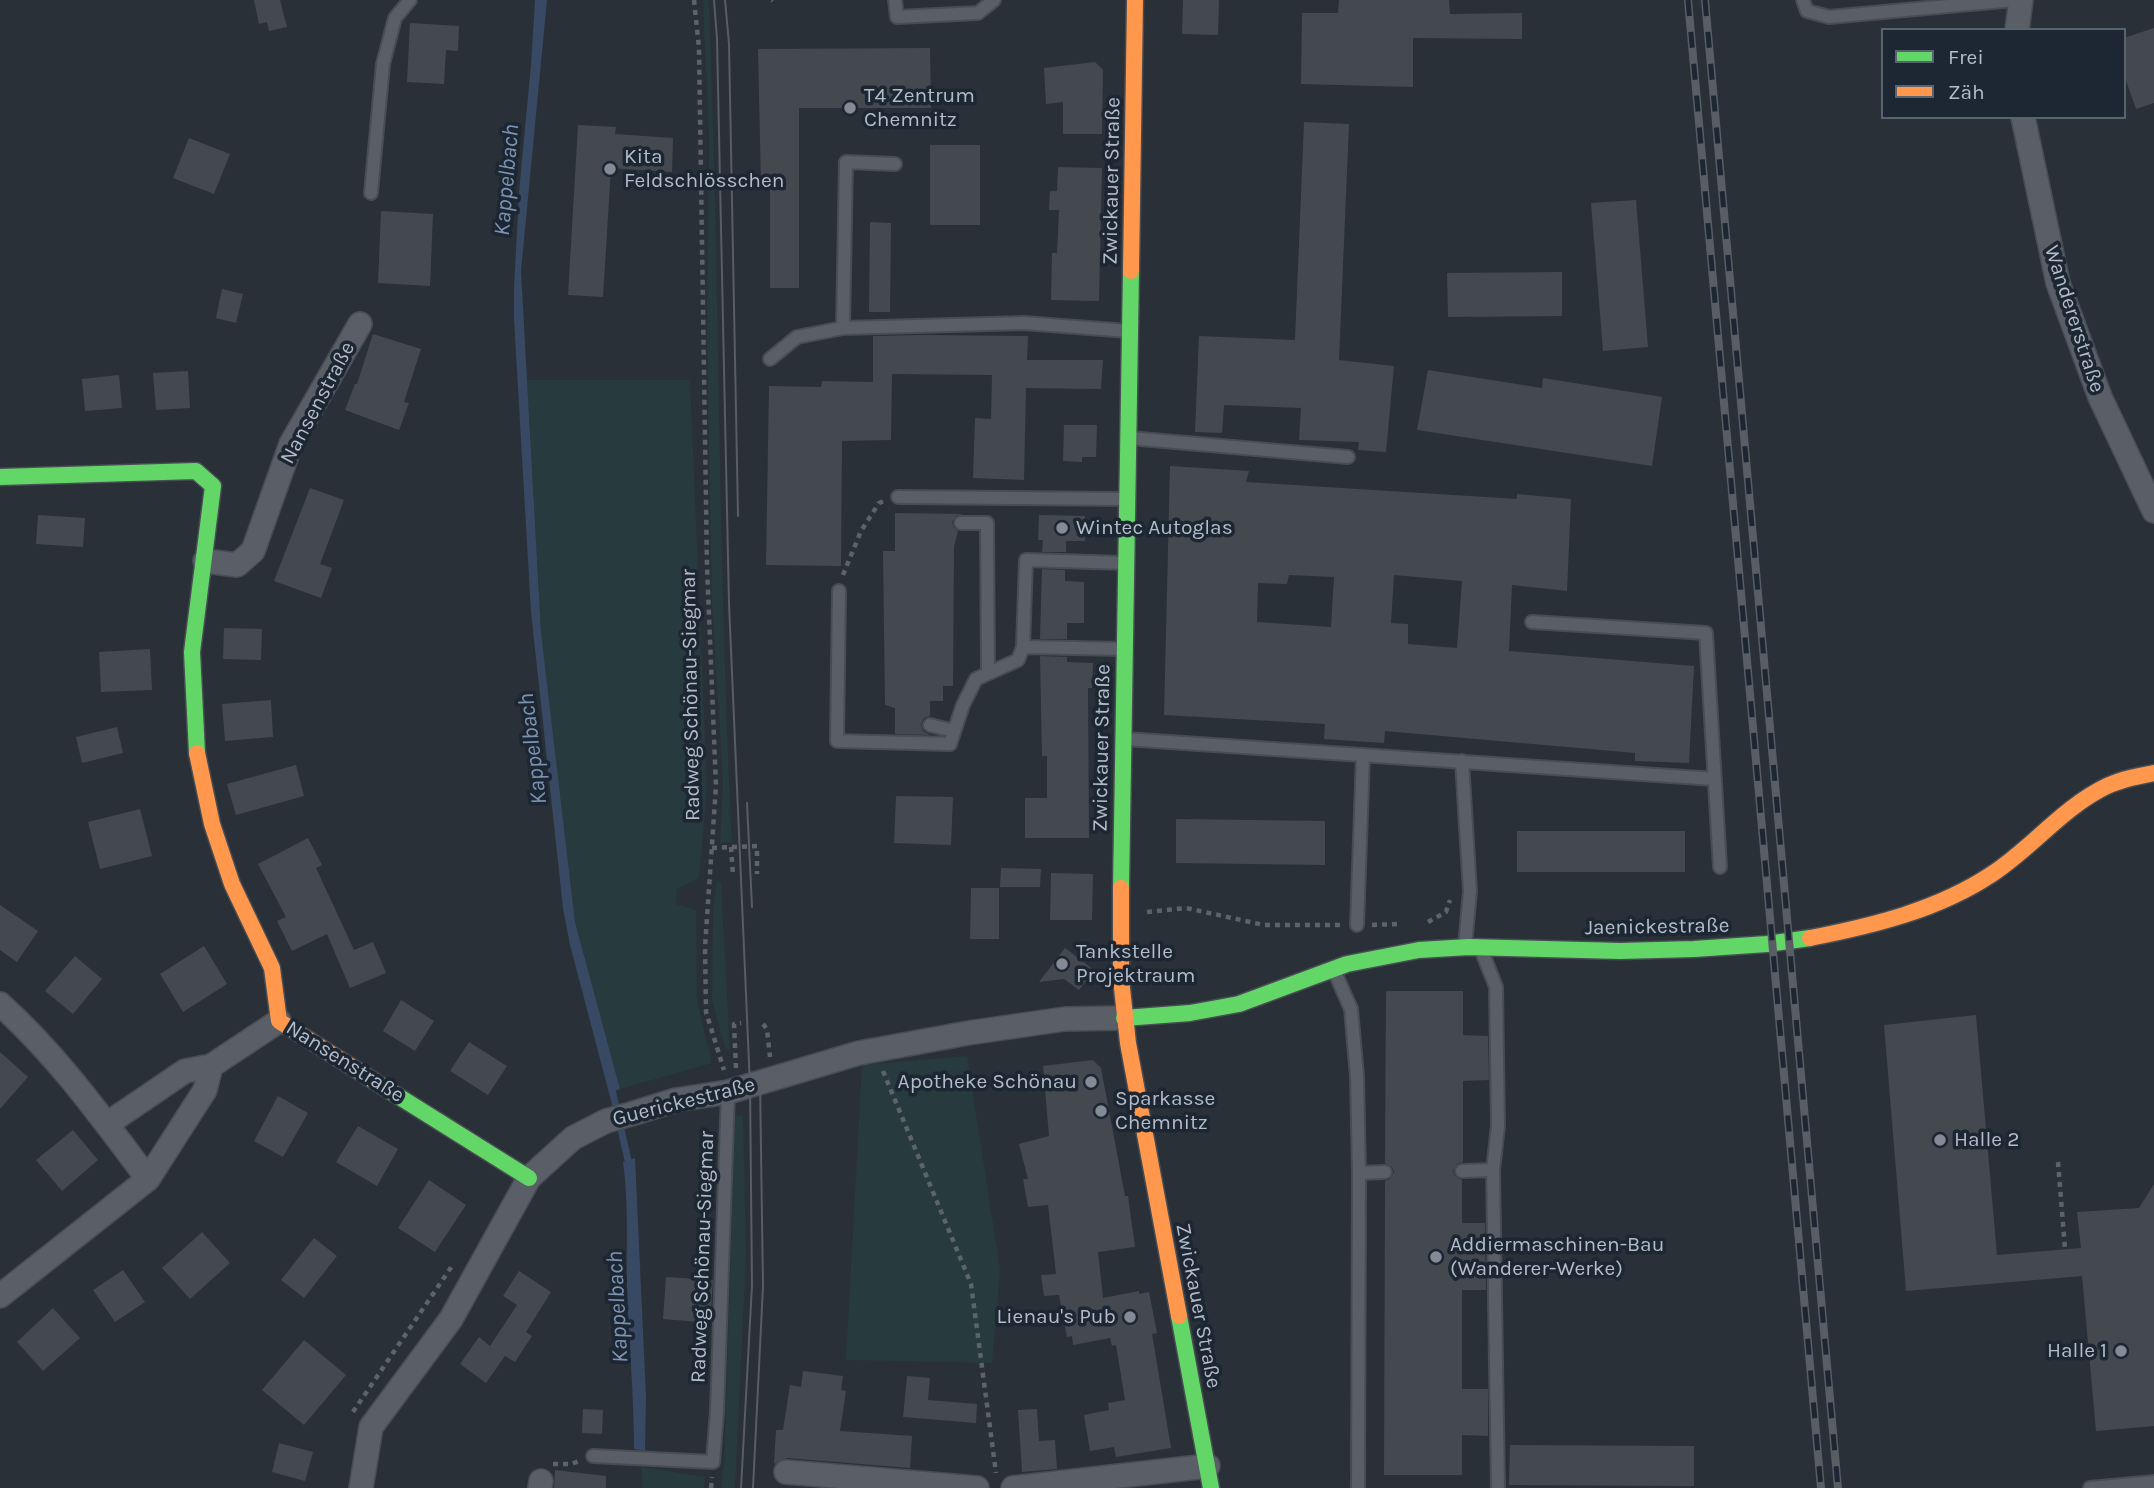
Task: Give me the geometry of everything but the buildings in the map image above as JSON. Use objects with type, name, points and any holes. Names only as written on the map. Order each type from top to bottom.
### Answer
[{"type":"main road","name":"Zwickauer Straße","points":[[1135,0],[1122,739],[1121,979],[1124,1018],[1209,1477]]},
{"type":"main road","name":"Nansenstraße","points":[[0,477],[196,471],[213,486],[192,652],[197,757],[212,824],[232,884],[272,968],[279,1021],[529,1178]]},
{"type":"main road","name":"Jaenickestraße","points":[[1124,1018],[1232,1005],[1264,996],[1333,968],[1395,953],[1472,946],[1702,951],[1802,940],[1875,923],[1942,901],[1972,887],[2012,860],[2089,795],[2126,779],[2154,773]]},
{"type":"street","points":[[2017,28],[2021,0]]},
{"type":"street","name":"Wandererstraße","points":[[2023,119],[2058,283],[2099,397],[2154,511]]},
{"type":"street","name":"Nansenstraße","points":[[205,561],[237,565],[253,551],[291,444],[360,324]]},
{"type":"street","points":[[0,1004],[33,1034],[148,1179]]},
{"type":"street","name":"Guerickestraße","points":[[361,1488],[371,1427],[451,1319],[529,1178],[573,1138],[606,1121],[676,1100],[733,1091],[874,1050],[1065,1018],[1124,1018]]},
{"type":"street","points":[[107,1124],[185,1071],[211,1066],[279,1021]]},
{"type":"street","points":[[0,1296],[148,1179],[205,1090],[211,1066]]},
{"type":"street","points":[[786,1472],[996,1483],[1209,1477]]},
{"type":"lane","points":[[371,193],[383,64],[395,18],[410,0]]},
{"type":"lane","points":[[895,0],[897,17],[978,13],[982,4],[994,0]]},
{"type":"lane","points":[[1802,0],[1807,11],[1829,17],[2014,0]]},
{"type":"lane","points":[[843,328],[846,162],[895,164]]},
{"type":"lane","points":[[770,359],[797,337],[843,328],[1024,323],[1131,331]]},
{"type":"lane","points":[[1129,438],[1348,457]]},
{"type":"lane","points":[[898,497],[1128,499]]},
{"type":"lane","points":[[961,523],[987,523],[988,673]]},
{"type":"lane","points":[[839,591],[837,741],[950,744],[976,680],[1018,660],[1023,647],[1026,560],[1126,562]]},
{"type":"lane","points":[[1532,622],[1706,634],[1720,867]]},
{"type":"lane","points":[[1023,647],[1124,649]]},
{"type":"lane","points":[[930,725],[954,731]]},
{"type":"lane","points":[[1122,739],[1715,779]]},
{"type":"lane","points":[[1357,925],[1363,755]]},
{"type":"lane","points":[[1462,761],[1472,946],[1496,988],[1499,1126],[1493,1170],[1498,1488]]},
{"type":"lane","points":[[1333,968],[1351,1009],[1357,1076],[1358,1488]]},
{"type":"lane","name":"Radweg Schönau-Siegmar","points":[[593,1456],[713,1462],[733,1091]]},
{"type":"lane","points":[[1462,1171],[1493,1170]]},
{"type":"lane","points":[[1359,1173],[1385,1172]]},
{"type":"lane","points":[[2090,1488],[2154,1482]]},
{"type":"path","name":"Radweg Schönau-Siegmar","points":[[694,0],[699,48],[707,567],[716,786],[705,947],[706,1012],[733,1091]]},
{"type":"path","points":[[839,591],[861,531],[879,503],[898,497]]},
{"type":"path","points":[[712,848],[757,846],[757,874]]},
{"type":"path","points":[[731,847],[733,876]]},
{"type":"path","points":[[1427,923],[1446,912],[1453,891],[1470,891]]},
{"type":"path","points":[[1121,914],[1186,908],[1264,925],[1399,924]]},
{"type":"path","points":[[733,1091],[734,1024],[741,1023]]},
{"type":"path","points":[[763,1024],[767,1029],[772,1079]]},
{"type":"path","points":[[874,1050],[971,1284],[996,1483]]},
{"type":"path","points":[[2058,1163],[2065,1249]]},
{"type":"path","points":[[351,1420],[353,1408],[408,1332],[454,1261]]},
{"type":"path","points":[[544,1478],[571,1464]]},
{"type":"green space","points":[[703,0],[708,0],[709,9],[724,634],[732,842],[720,843],[723,784],[712,603],[707,345],[709,140]]},
{"type":"green space","points":[[527,380],[690,380],[707,787],[699,878],[677,889],[676,904],[696,910],[697,1001],[712,1063],[620,1089],[575,922],[541,632]]},
{"type":"green space","points":[[717,880],[721,883],[730,1051],[725,1047],[712,1001],[713,910]]},
{"type":"green space","points":[[967,1056],[1000,1269],[992,1363],[846,1360],[862,1065]]},
{"type":"green space","points":[[743,1115],[746,1255],[735,1488],[721,1488],[732,1217],[732,1117]]},
{"type":"green space","points":[[641,1467],[705,1477],[704,1488],[643,1488]]},
{"type":"water","points":[[535,0],[547,0],[521,271],[541,632],[575,922],[620,1089],[609,1093],[570,945],[563,908],[531,612],[514,288]]},
{"type":"water","points":[[635,1158],[646,1397],[645,1451],[634,1449],[627,1292],[627,1210],[623,1162]]},
{"type":"waterway","name":"Kappelbach","points":[[611,1085],[630,1169]]},
{"type":"tram line","points":[[714,0],[729,604],[750,1086],[752,1285],[741,1488]]},
{"type":"tram line","points":[[725,0],[729,44],[738,516]]},
{"type":"tram line","points":[[747,803],[752,907]]},
{"type":"tram line","points":[[753,1488],[763,1286],[760,1082]]},
{"type":"railway","points":[[1688,0],[1821,1488]]},
{"type":"railway","points":[[1705,0],[1838,1488]]},
{"type":"traffic: fast","points":[[1121,888],[1131,271]]},
{"type":"traffic: fast","points":[[0,477],[196,471],[213,486],[192,652],[197,753]]},
{"type":"traffic: fast","points":[[1124,1018],[1190,1013],[1239,1004],[1347,964],[1419,950],[1469,947],[1620,951],[1694,949],[1810,938]]},
{"type":"traffic: fast","points":[[374,1081],[529,1178]]},
{"type":"traffic: fast","points":[[1179,1316],[1211,1488]]},
{"type":"traffic: slow","points":[[1131,271],[1135,0]]},
{"type":"traffic: slow","points":[[197,753],[212,824],[232,884],[272,968],[279,1021],[374,1081]]},
{"type":"traffic: slow","points":[[1810,938],[1881,922],[1950,898],[2007,864],[2062,816],[2091,795],[2118,781],[2154,773]]},
{"type":"traffic: slow","points":[[1121,888],[1121,979],[1128,1043],[1179,1316]]},
{"type":"place","name":"T4 Zentrum Chemnitz","points":[[850,108]]},
{"type":"place","name":"Kita Feldschlösschen","points":[[610,169]]},
{"type":"place","name":"Wintec Autoglas","points":[[1062,528]]},
{"type":"place","name":"Tankstelle Projektraum","points":[[1062,964]]},
{"type":"place","name":"Apotheke Schönau","points":[[1091,1082]]},
{"type":"place","name":"Sparkasse Chemnitz","points":[[1101,1111]]},
{"type":"place","name":"Halle 2","points":[[1940,1140]]},
{"type":"place","name":"Addiermaschinen-Bau (Wanderer-Werke)","points":[[1436,1257]]},
{"type":"place","name":"Lienau's Pub","points":[[1130,1317]]},
{"type":"place","name":"Halle 1","points":[[2121,1351]]}]
